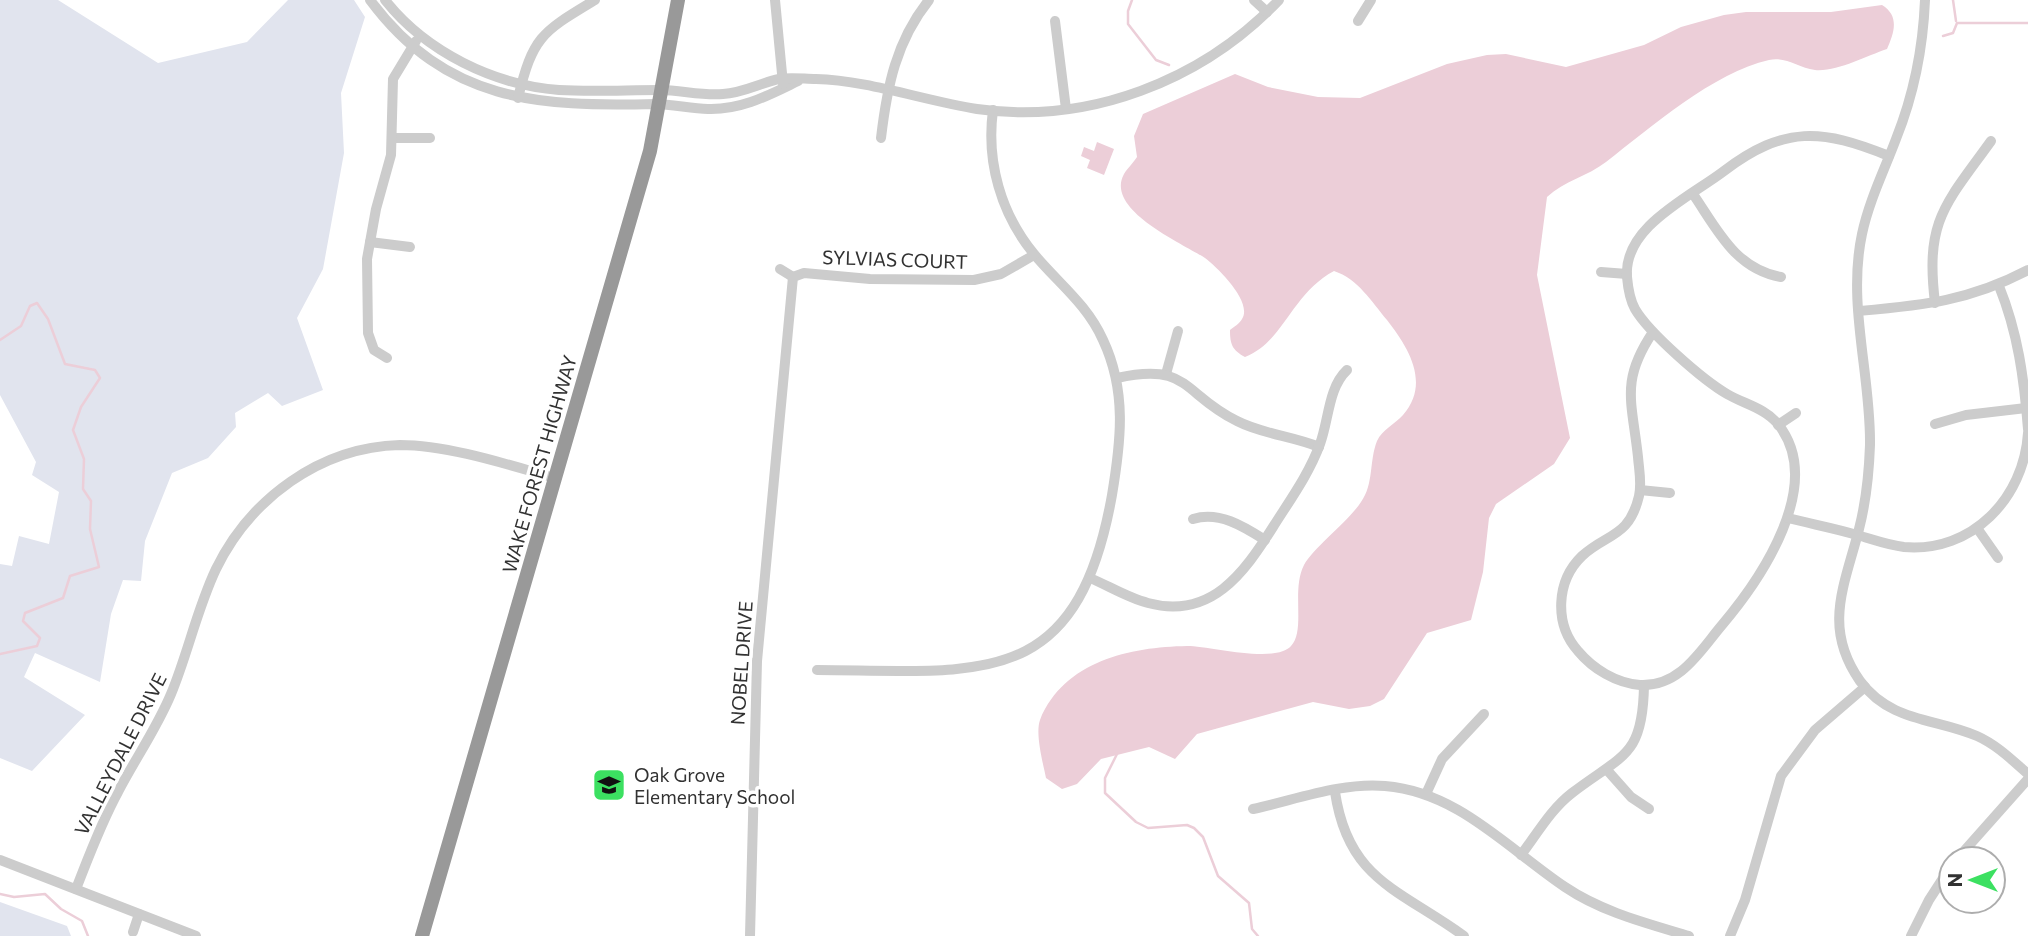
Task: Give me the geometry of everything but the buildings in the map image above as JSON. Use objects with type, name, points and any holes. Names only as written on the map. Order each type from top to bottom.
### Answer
[{"type":"highway","name":"WAKE FOREST HIGHWAY","points":[[422,936],[662,97],[678,0]]},
{"type":"street","points":[[370,0],[412,46],[448,71],[518,98],[565,105],[726,94],[799,80],[824,80],[993,110],[1033,112],[1066,109],[1122,98],[1175,77],[1214,56],[1279,0]]},
{"type":"street","points":[[385,0],[420,34],[477,70],[559,90],[662,97]]},
{"type":"street","points":[[518,98],[531,51],[545,32],[595,0]]},
{"type":"street","points":[[775,0],[783,83]]},
{"type":"street","points":[[881,138],[888,92],[904,36],[929,0]]},
{"type":"street","points":[[1254,0],[1267,12]]},
{"type":"street","points":[[1359,21],[1371,0]]},
{"type":"street","points":[[1925,0],[1918,69],[1909,106],[1862,233],[1857,276],[1870,444],[1866,498],[1843,582],[1838,612],[1846,656],[1865,687],[1903,716],[1979,737],[2028,776],[1969,845]]},
{"type":"street","points":[[1055,21],[1066,109]]},
{"type":"street","points":[[387,358],[374,350],[368,333],[366,277],[370,242],[392,138],[393,79],[420,34]]},
{"type":"street","points":[[817,670],[955,671],[1003,662],[1026,650],[1057,626],[1076,603],[1090,578],[1104,536],[1120,447],[1121,409],[1117,378],[1094,322],[1070,290],[1034,255],[1012,222],[1001,195],[991,145],[993,110]]},
{"type":"street","points":[[1653,332],[1635,360],[1629,382],[1640,489],[1635,509],[1622,530],[1592,549],[1573,568],[1565,582],[1561,612],[1571,643],[1581,656],[1611,677],[1644,685],[1676,675],[1699,654],[1752,586],[1788,518],[1794,483],[1789,446],[1778,425],[1758,409],[1726,393],[1653,332],[1631,300],[1627,274],[1632,251],[1645,229],[1747,153],[1789,136],[1836,137],[1889,156]]},
{"type":"street","points":[[392,138],[430,138]]},
{"type":"street","points":[[1935,303],[1931,248],[1941,215],[1991,141]]},
{"type":"street","points":[[1693,194],[1742,262],[1766,274],[1781,277]]},
{"type":"street","points":[[370,242],[410,247]]},
{"type":"street","name":"SYLVIAS COURT","points":[[793,277],[804,273],[881,280],[974,280],[1000,274],[1034,255]]},
{"type":"street","points":[[780,270],[793,277]]},
{"type":"street","points":[[1859,311],[1935,303],[1974,295],[1999,286],[2028,270]]},
{"type":"street","points":[[1601,272],[1627,274]]},
{"type":"street","name":"NOBEL DRIVE","points":[[750,936],[757,661],[774,457],[783,393],[793,277]]},
{"type":"street","points":[[1788,518],[1888,544],[1918,547],[1950,541],[1977,528],[2004,503],[2024,461],[2028,431],[2017,334],[1999,286]]},
{"type":"street","points":[[1166,374],[1178,331]]},
{"type":"street","points":[[1090,578],[1145,603],[1165,606],[1192,604],[1217,594],[1238,578],[1265,540],[1319,447],[1335,385],[1347,370]]},
{"type":"street","points":[[1117,378],[1144,373],[1166,374],[1188,384],[1235,420],[1319,447]]},
{"type":"street","points":[[1935,424],[1966,415],[2026,408]]},
{"type":"street","points":[[1778,425],[1796,413]]},
{"type":"street","name":"VALLEYDALE DRIVE","points":[[76,889],[105,818],[170,697],[216,569],[244,525],[286,482],[302,472],[341,457],[398,445],[439,449],[555,478]]},
{"type":"street","points":[[1640,489],[1670,493]]},
{"type":"street","points":[[1193,519],[1210,516],[1232,522],[1265,540]]},
{"type":"street","points":[[1977,528],[1998,558]]},
{"type":"street","points":[[1521,855],[1561,803],[1627,753],[1639,734],[1644,685]]},
{"type":"street","points":[[1730,936],[1745,900],[1781,776],[1815,730],[1865,687]]},
{"type":"street","points":[[1426,794],[1442,759],[1484,714]]},
{"type":"street","points":[[1607,770],[1631,797],[1649,809]]},
{"type":"street","points":[[1253,809],[1335,792],[1383,786],[1426,794],[1458,808],[1565,887],[1595,904],[1689,936]]},
{"type":"street","points":[[1335,792],[1348,843],[1368,870],[1384,884],[1464,936]]},
{"type":"street","points":[[0,860],[196,936]]},
{"type":"street","points":[[1911,936],[1937,885]]},
{"type":"street","points":[[133,932],[139,914]]},
{"type":"shaded area","points":[[0,0],[58,0],[158,63],[247,42],[288,0],[354,0],[365,17],[341,93],[344,153],[323,269],[297,318],[323,390],[282,406],[268,393],[235,413],[236,427],[208,458],[172,473],[145,541],[141,581],[123,580],[111,614],[100,682],[35,653],[24,677],[85,715],[32,771],[0,758],[0,564],[12,566],[19,536],[49,544],[59,492],[32,475],[36,462],[0,395]]},
{"type":"shaded area","points":[[1882,5],[1891,14],[1894,25],[1887,49],[1824,70],[1809,69],[1775,59],[1748,66],[1683,103],[1599,167],[1547,197],[1537,275],[1570,438],[1554,464],[1496,504],[1489,518],[1483,572],[1471,620],[1427,633],[1384,699],[1370,706],[1349,709],[1313,702],[1197,734],[1175,759],[1149,747],[1101,759],[1077,784],[1062,789],[1046,778],[1039,741],[1040,720],[1051,700],[1065,684],[1082,671],[1122,654],[1165,647],[1187,646],[1271,654],[1291,646],[1298,630],[1300,575],[1304,565],[1361,502],[1368,488],[1377,441],[1403,415],[1415,390],[1416,378],[1409,353],[1395,331],[1357,285],[1334,271],[1307,292],[1279,329],[1258,350],[1245,357],[1237,352],[1231,343],[1230,330],[1241,320],[1244,312],[1239,295],[1218,269],[1205,258],[1149,224],[1135,213],[1125,200],[1121,187],[1124,174],[1137,157],[1134,136],[1143,114],[1235,74],[1268,87],[1318,97],[1360,98],[1447,64],[1487,55],[1506,54],[1566,67],[1644,45],[1681,27],[1724,15],[1746,12],[1831,12]]},
{"type":"shaded area","points":[[1097,142],[1114,149],[1104,175],[1087,168],[1090,160],[1081,156],[1084,147],[1094,151]]},
{"type":"shaded area","points":[[0,902],[67,926],[71,936],[0,936]]},
{"type":"waterway","points":[[1132,0],[1128,11],[1128,24],[1156,60],[1169,65]]},
{"type":"waterway","points":[[1953,0],[1956,21]]},
{"type":"waterway","points":[[1943,36],[1953,33],[1957,23],[2028,23]]},
{"type":"waterway","points":[[0,340],[21,326],[30,306],[37,303],[48,319],[65,364],[95,370],[100,378],[81,407],[73,430],[84,459],[83,489],[91,501],[90,529],[99,567],[70,576],[63,598],[25,613],[23,621],[40,638],[37,646],[0,654]]},
{"type":"waterway","points":[[1117,754],[1105,778],[1105,793],[1136,822],[1148,828],[1187,825],[1194,828],[1203,837],[1218,876],[1249,903],[1252,929],[1258,936]]},
{"type":"waterway","points":[[0,894],[14,897],[45,894],[61,909],[82,921],[88,936]]},
{"type":"place","name":"Oak Grove Elementary School","points":[[609,785]]}]
